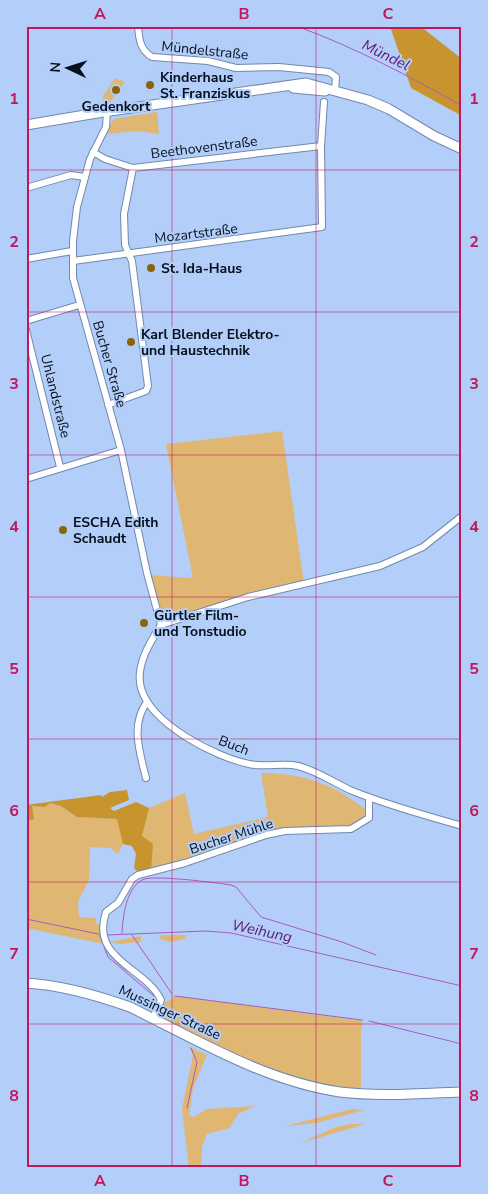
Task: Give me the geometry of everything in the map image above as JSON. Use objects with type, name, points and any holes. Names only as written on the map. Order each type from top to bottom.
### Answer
[{"type":"street","name":"Mündelstraße","points":[[138,26],[140,44],[146,53],[152,57],[208,61],[236,68],[293,68],[329,72],[336,76],[335,91]]},
{"type":"street","points":[[26,125],[107,111],[290,87],[306,83],[368,100],[389,109],[434,136],[462,149]]},
{"type":"street","points":[[321,146],[324,102]]},
{"type":"street","name":"Bucher Straße","points":[[107,111],[106,126],[93,152],[84,177],[77,207],[72,251],[74,286],[121,450],[146,573],[161,625]]},
{"type":"street","name":"Beethovenstraße","points":[[93,152],[106,159],[133,168],[321,146]]},
{"type":"street","name":"Mozartstraße","points":[[72,261],[322,227],[321,146]]},
{"type":"street","points":[[108,405],[146,391],[148,386],[129,253],[125,245],[124,214],[133,168]]},
{"type":"street","points":[[26,188],[71,175],[84,177]]},
{"type":"street","points":[[26,259],[72,251]]},
{"type":"street","points":[[26,321],[80,306]]},
{"type":"street","name":"Uhlandstraße","points":[[26,330],[60,468]]},
{"type":"street","points":[[26,479],[121,450]]},
{"type":"street","points":[[146,778],[137,735],[138,720],[147,702],[141,688],[141,667],[148,646],[161,625],[248,597],[397,560],[423,547],[462,516]]},
{"type":"street","name":"Buch","points":[[147,702],[182,735],[225,756],[249,764],[297,766],[369,797]]},
{"type":"street","points":[[369,797],[462,826]]},
{"type":"street","name":"Bucher Mühle","points":[[153,1018],[161,1000],[156,990],[115,957],[106,940],[106,912],[118,902],[132,878],[185,863],[266,835],[285,831],[351,829],[369,818],[369,797]]},
{"type":"street","name":"Mussinger Straße","points":[[26,983],[49,985],[94,995],[130,1007],[249,1064],[297,1082],[324,1089],[362,1094],[462,1092]]},
{"type":"shaded area","points":[[390,26],[420,26],[462,59],[462,116],[411,88]]},
{"type":"shaded area","points":[[115,78],[125,82],[109,104],[104,106],[103,96]]},
{"type":"shaded area","points":[[157,112],[159,134],[137,131],[105,134],[114,119]]},
{"type":"shaded area","points":[[282,431],[304,583],[163,622],[148,575],[193,578],[166,444]]},
{"type":"shaded area","points":[[261,773],[291,775],[330,787],[367,811],[366,818],[354,826],[293,829],[151,870],[142,836],[149,808],[185,793],[194,834],[268,817]]},
{"type":"shaded area","points":[[127,790],[129,800],[110,808],[114,811],[136,802],[149,808],[142,836],[153,844],[151,870],[137,871],[134,868],[136,854],[132,846],[123,844],[117,819],[77,817],[61,806],[50,803],[45,807],[32,806],[34,819],[26,821],[26,805],[101,795],[102,797],[110,792]]},
{"type":"shaded area","points":[[50,803],[61,806],[77,817],[118,819],[123,844],[118,854],[110,848],[90,847],[89,880],[78,902],[79,917],[96,918],[96,924],[103,924],[104,944],[26,928],[26,821],[33,819],[32,806],[45,807]]},
{"type":"shaded area","points":[[161,935],[186,935],[185,939],[169,942],[159,938]]},
{"type":"shaded area","points":[[141,936],[141,942],[119,944],[110,942]]},
{"type":"shaded area","points":[[174,996],[363,1021],[361,1030],[361,1087],[357,1091],[303,1082],[237,1057],[164,1020],[160,1012],[162,1003],[169,1001]]},
{"type":"shaded area","points":[[189,1047],[207,1055],[193,1088],[189,1116],[194,1117],[207,1109],[255,1106],[238,1114],[230,1128],[207,1134],[202,1147],[201,1168],[189,1168],[182,1109],[193,1055]]},
{"type":"shaded area","points":[[352,1109],[364,1110],[316,1123],[285,1126]]},
{"type":"shaded area","points":[[350,1124],[365,1124],[301,1143],[336,1127]]},
{"type":"waterway","name":"Mündel","points":[[299,27],[382,63],[462,106]]},
{"type":"waterway","points":[[122,933],[126,904],[137,884],[148,878],[185,880],[231,885],[236,887],[261,917],[342,942],[376,955]]},
{"type":"waterway","name":"Weihung","points":[[26,919],[103,935]]},
{"type":"waterway","name":"Weihung","points":[[107,935],[206,931],[231,933],[462,986]]},
{"type":"waterway","points":[[132,935],[172,994]]},
{"type":"waterway","points":[[100,936],[108,957],[154,996]]},
{"type":"waterway","points":[[175,996],[362,1020]]},
{"type":"waterway","points":[[163,1005],[175,1021]]},
{"type":"waterway","points":[[369,1021],[462,1044]]},
{"type":"waterway","points":[[187,1108],[197,1062],[191,1048]]},
{"type":"place","name":"Kinderhaus St. Franziskus","points":[[150,85]]},
{"type":"place","name":"Gedenkort","points":[[116,90]]},
{"type":"place","name":"St. Ida-Haus","points":[[151,268]]},
{"type":"place","name":"Karl Blender Elektro- und Haustechnik","points":[[131,342]]},
{"type":"place","name":"ESCHA Edith Schaudt","points":[[63,530]]},
{"type":"place","name":"Gürtler Film- und Tonstudio","points":[[144,623]]}]
